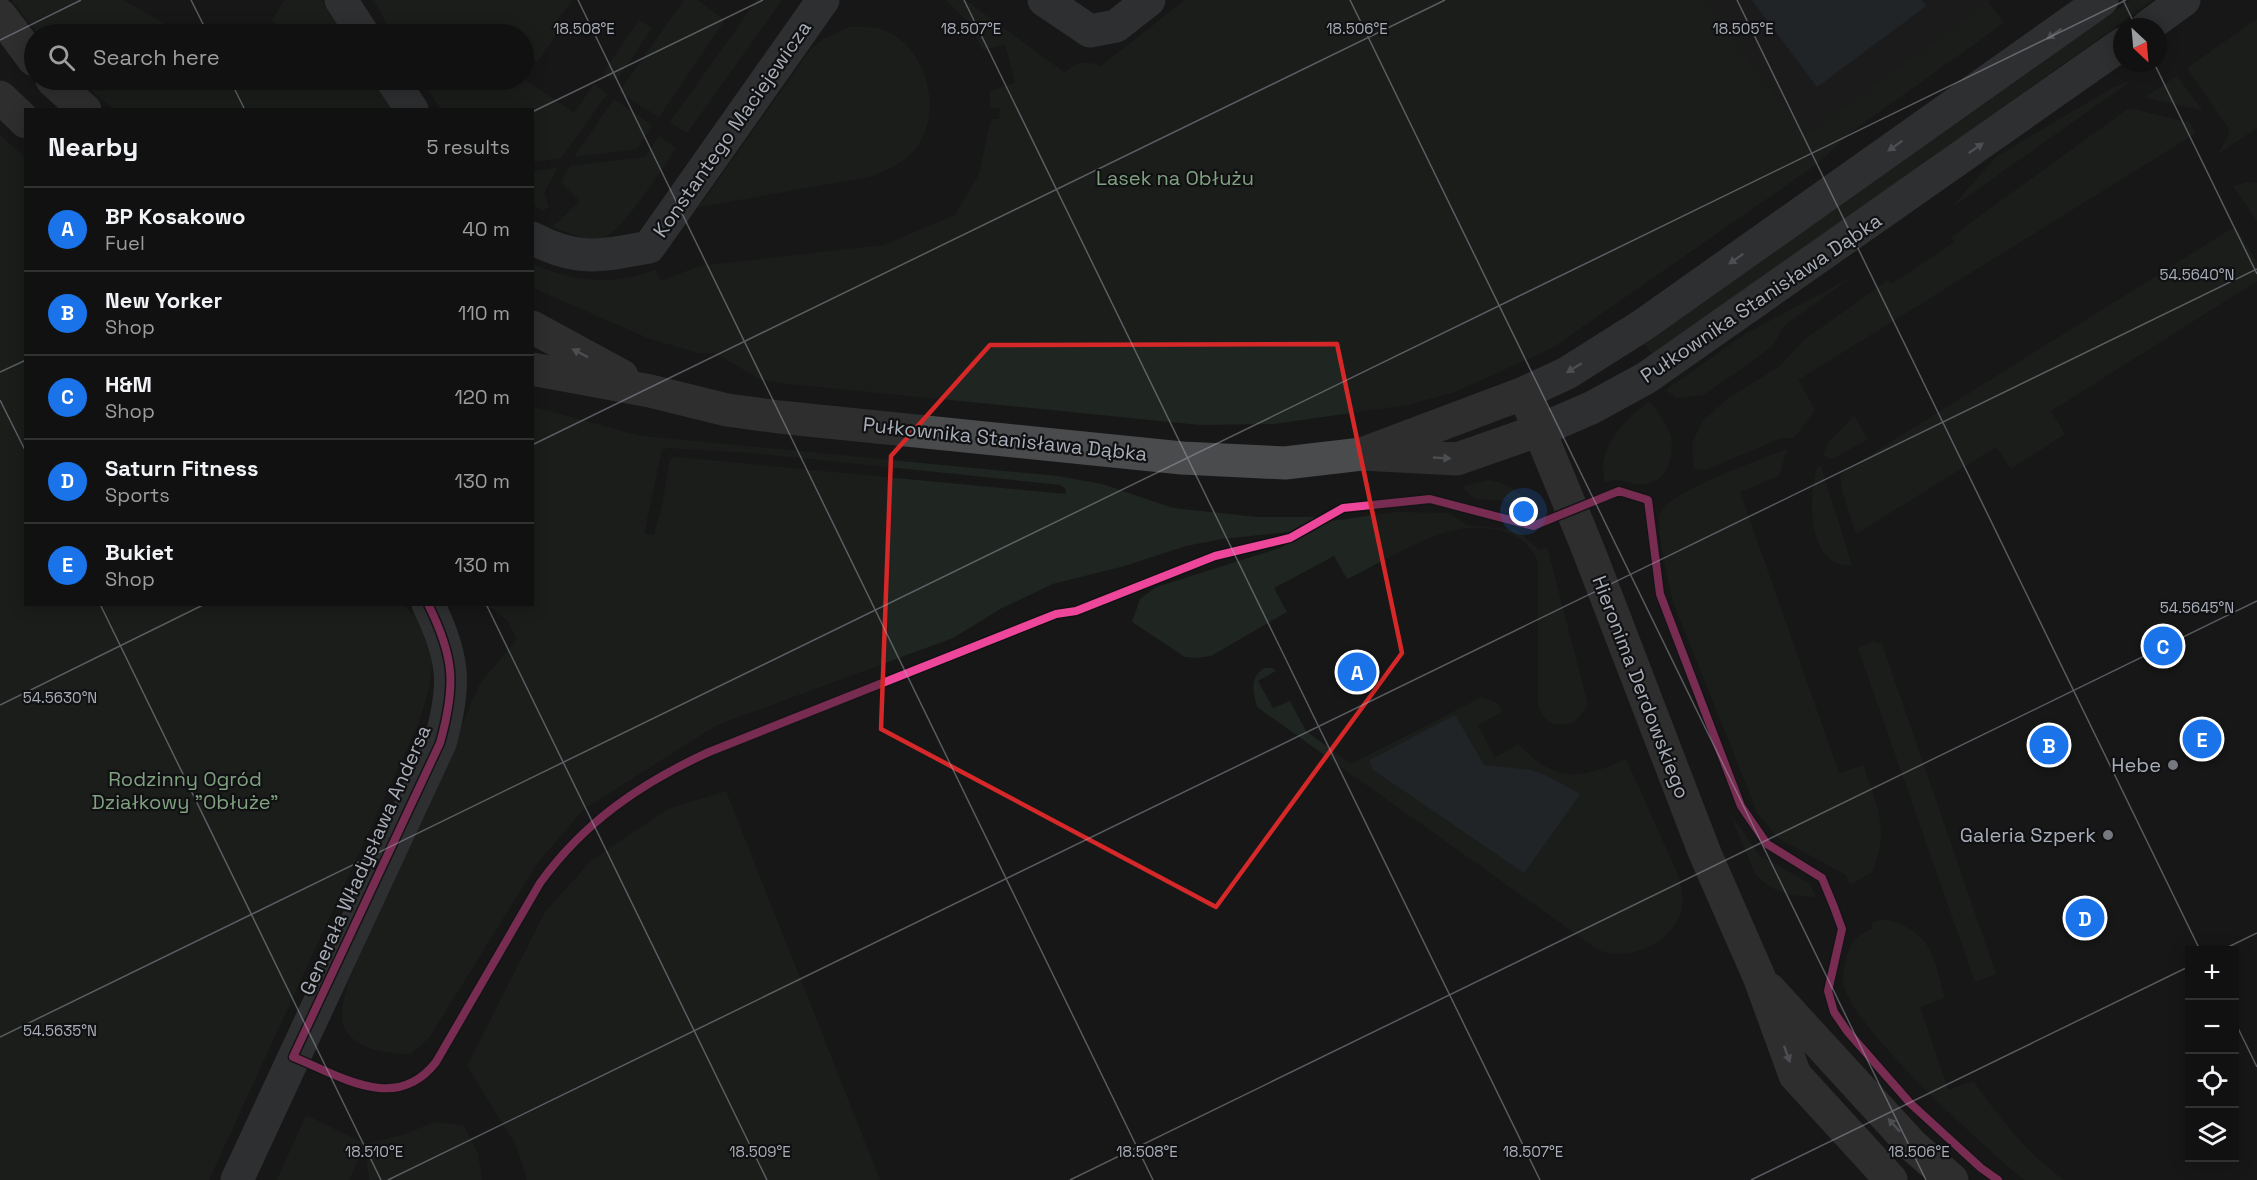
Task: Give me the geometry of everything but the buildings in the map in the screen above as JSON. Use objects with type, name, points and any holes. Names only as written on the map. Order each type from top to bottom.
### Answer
[{"type":"main road","points":[[0,15],[24,47]]},
{"type":"main road","points":[[63,90],[83,108]]},
{"type":"main road","points":[[0,97],[24,120]]},
{"type":"main road","name":"Pułkownika Stanisława Dąbka","points":[[534,328],[650,391]]},
{"type":"main road","name":"Pułkownika Stanisława Dąbka","points":[[534,369],[650,391],[727,410],[1182,458],[1285,463],[1362,454],[1457,459],[1540,430]]},
{"type":"main road","name":"Hieronima Derdowskiego","points":[[1524,393],[1704,852],[1760,979],[1794,1075],[1891,1180]]},
{"type":"main road","name":"Pułkownika Stanisława Dąbka","points":[[1362,454],[1524,393]]},
{"type":"main road","name":"Hieronima Derdowskiego","points":[[1760,979],[1912,1145],[1952,1180]]},
{"type":"street","name":"Konstantego Maciejewicza","points":[[534,239],[553,249],[593,257],[649,247],[823,0]]},
{"type":"street","points":[[1044,0],[1090,31],[1116,26],[1149,0]]},
{"type":"street","name":"Pułkownika Stanisława Dąbka","points":[[1524,393],[1567,373],[1643,325],[2102,0]]},
{"type":"street","points":[[2159,18],[2184,0]]},
{"type":"street","points":[[343,1],[357,24]]},
{"type":"street","name":"Pułkownika Stanisława Dąbka","points":[[1540,430],[1591,408],[1646,378],[2113,50]]},
{"type":"street","points":[[399,90],[411,108]]},
{"type":"street","name":"Generała Władysława Andersa","points":[[237,1180],[440,743],[450,706],[452,681],[444,636],[429,606]]},
{"type":"highlighted area","points":[[1337,344],[1402,653],[1216,907],[881,729],[891,456],[990,345]]},
{"type":"shaded area","points":[[1703,0],[1991,0],[1806,135]]},
{"type":"shaded area","points":[[1752,0],[1921,0],[1926,6],[1817,87]]},
{"type":"shaded area","points":[[1455,715],[1484,765],[1531,770],[1580,794],[1524,873],[1372,769],[1370,760]]},
{"type":"green space","points":[[12,0],[123,0],[165,24],[30,24]]},
{"type":"green space","points":[[285,0],[321,0],[336,24],[277,24],[272,20]]},
{"type":"green space","points":[[374,0],[572,0],[552,28],[557,33],[537,62],[534,60],[534,24],[387,24]]},
{"type":"green space","points":[[684,0],[697,0],[725,20],[659,117],[619,92]]},
{"type":"green space","points":[[757,0],[782,0],[687,133],[670,122]]},
{"type":"green space","name":"Lasek na Obłużu","points":[[946,0],[965,0],[1064,72],[1082,63],[1101,66],[1185,0],[1703,0],[1806,135],[1988,2],[2004,23],[1850,133],[1817,164],[1552,348],[1455,392],[1407,405],[1274,424],[1200,425],[780,383],[761,380],[715,353],[699,353],[650,339],[534,288],[534,264],[563,275],[593,280],[624,278],[655,270],[661,281],[700,266],[884,245],[955,215],[979,174],[991,119],[999,119],[1000,109],[990,107],[990,91],[1015,83],[1005,44],[983,50],[967,21]]},
{"type":"green space","points":[[2131,0],[2153,0],[2128,18],[2113,18],[2113,29],[1787,261],[1652,354],[1645,344]]},
{"type":"green space","points":[[2257,19],[2257,128],[2219,153],[2229,134],[2228,127],[2187,68]]},
{"type":"green space","points":[[639,20],[652,28],[616,81],[603,73]]},
{"type":"green space","points":[[850,27],[886,31],[912,52],[921,67],[930,101],[929,118],[924,134],[911,154],[901,162],[873,176],[699,207],[811,49],[823,39]]},
{"type":"green space","points":[[2177,76],[2203,111],[2145,97]]},
{"type":"green space","points":[[2131,81],[1951,208],[1997,156],[2114,87]]},
{"type":"green space","points":[[594,84],[607,94],[561,158],[534,162],[534,108],[440,108],[428,90],[534,90],[534,86],[574,113]]},
{"type":"green space","points":[[91,90],[379,90],[391,108],[113,108]]},
{"type":"green space","points":[[614,99],[652,125],[637,149],[574,157]]},
{"type":"green space","points":[[2129,108],[2190,123],[2196,133],[1798,380],[1815,410],[1794,438],[1781,438],[1705,470],[1694,469],[1692,444],[1702,422],[1726,400],[1781,365],[1804,340],[1888,280],[1892,284],[1954,242],[1951,237]]},
{"type":"green space","name":"Rodzinny Ogród Działkowy \"Obłuże\"","points":[[0,135],[24,156],[24,606],[404,606],[423,625],[431,648],[432,661],[426,699],[419,722],[209,1180],[0,1180]]},
{"type":"green space","points":[[659,136],[676,148],[642,198],[620,225],[602,238],[596,239],[577,236],[553,227],[580,201],[561,182],[570,166],[645,157]]},
{"type":"green space","points":[[557,168],[544,194],[549,207],[542,211],[534,205],[534,171]]},
{"type":"green space","points":[[2248,182],[2257,183],[2257,221],[2233,186]]},
{"type":"green space","points":[[2231,229],[2237,229],[2257,262],[2257,281],[2051,411],[2065,434],[2011,469],[1996,447],[1856,534],[1842,490],[1840,474]]},
{"type":"green space","points":[[1852,277],[1785,325],[1772,346],[1703,395],[1677,398],[1666,390],[1745,334]]},
{"type":"green space","points":[[1650,401],[1665,423],[1671,437],[1670,462],[1667,469],[1657,480],[1650,483],[1636,484],[1614,480],[1605,482],[1604,458],[1608,446],[1622,426]]},
{"type":"green space","points":[[534,407],[641,436],[1058,476],[1102,484],[1173,508],[1257,517],[1317,517],[1289,532],[1222,539],[1186,546],[1125,566],[1053,584],[1002,608],[953,638],[717,725],[584,809],[538,862],[429,1038],[411,1054],[379,1051],[359,1043],[345,1028],[342,1013],[349,980],[480,684],[517,639],[507,620],[492,608],[476,606],[534,606]],"holes":[[[669,448],[753,453],[1060,485],[1065,488],[1066,494],[676,457],[670,459],[662,506],[654,535],[644,534],[662,450]]]},
{"type":"green space","points":[[1854,416],[1868,439],[1832,459],[1823,455],[1828,443]]},
{"type":"green space","points":[[1787,449],[1779,476],[1740,492],[1839,773],[1863,765],[1877,806],[1881,830],[1872,872],[1850,885],[1846,875],[1778,838],[1758,814],[1673,602],[1660,534],[1659,516],[1665,507],[1677,497],[1695,487]]},
{"type":"green space","points":[[1818,465],[1821,467],[1852,565],[1837,563],[1826,555],[1818,543],[1812,511]]},
{"type":"green space","points":[[1489,480],[1513,489],[1531,508],[1526,510],[1506,501],[1476,499],[1465,491],[1464,486]]},
{"type":"green space","points":[[1396,512],[1449,513],[1467,525],[1517,530],[1539,550],[1547,547],[1588,705],[1574,723],[1555,724],[1547,720],[1540,711],[1538,704],[1538,563],[1532,550],[1523,541],[1498,530],[1470,528],[1443,533],[1406,548],[1347,579],[1334,556],[1274,588],[1287,612],[1211,656],[1185,657],[1132,622],[1140,599],[1156,587],[1280,548],[1324,522]]},
{"type":"green space","points":[[1873,641],[1882,644],[1996,974],[1975,982],[1858,648]]},
{"type":"green space","points":[[1264,668],[1273,668],[1276,671],[1258,681],[1273,708],[1290,701],[1306,731],[1351,764],[1482,697],[1497,703],[1502,712],[1478,725],[1495,758],[1518,744],[1544,766],[1568,774],[1594,771],[1626,759],[1678,875],[1683,899],[1678,919],[1660,940],[1635,952],[1609,953],[1597,949],[1257,707],[1253,686],[1256,676]]},
{"type":"green space","points":[[726,791],[880,1180],[527,1180],[516,1145],[467,1066],[545,912],[591,861],[668,809]]},
{"type":"green space","points":[[1729,812],[1759,855],[1810,884],[1816,897],[1799,896],[1776,890],[1756,875]]},
{"type":"green space","points":[[1884,919],[1912,931],[1921,938],[1933,957],[1945,998],[1920,1007],[1948,1090],[1973,1081],[2026,1147],[2064,1180],[2025,1180],[2022,1178],[1950,1114],[1891,1054],[1867,1025],[1850,1000],[1843,981],[1843,972],[1853,942],[1872,928],[1871,923]]},
{"type":"green space","points":[[306,1115],[365,1144],[402,1135],[435,1122],[464,1126],[478,1154],[482,1180],[369,1180],[365,1146],[349,1180],[277,1180]]},
{"type":"cycle path","points":[[429,606],[444,640],[450,672],[449,705],[440,743],[293,1057],[349,1081],[386,1088],[404,1086],[420,1077],[436,1062],[540,883],[575,841],[637,791],[709,752],[1056,614],[1076,611],[1215,556],[1290,538],[1343,508],[1430,499],[1533,526],[1619,491],[1648,500],[1660,594],[1741,806],[1767,844],[1822,878],[1842,929],[1828,991],[1834,1012],[1847,1031],[1910,1103],[1981,1168],[1998,1180]]},
{"type":"place","name":"H&M","points":[[2163,646]]},
{"type":"place","name":"BP Kosakowo","points":[[1357,672]]},
{"type":"place","name":"Bukiet","points":[[2202,739]]},
{"type":"place","name":"New Yorker","points":[[2049,745]]},
{"type":"place","name":"Hebe","points":[[2173,765]]},
{"type":"place","name":"Galeria Szperk","points":[[2108,835]]},
{"type":"place","name":"Saturn Fitness","points":[[2085,918]]}]
